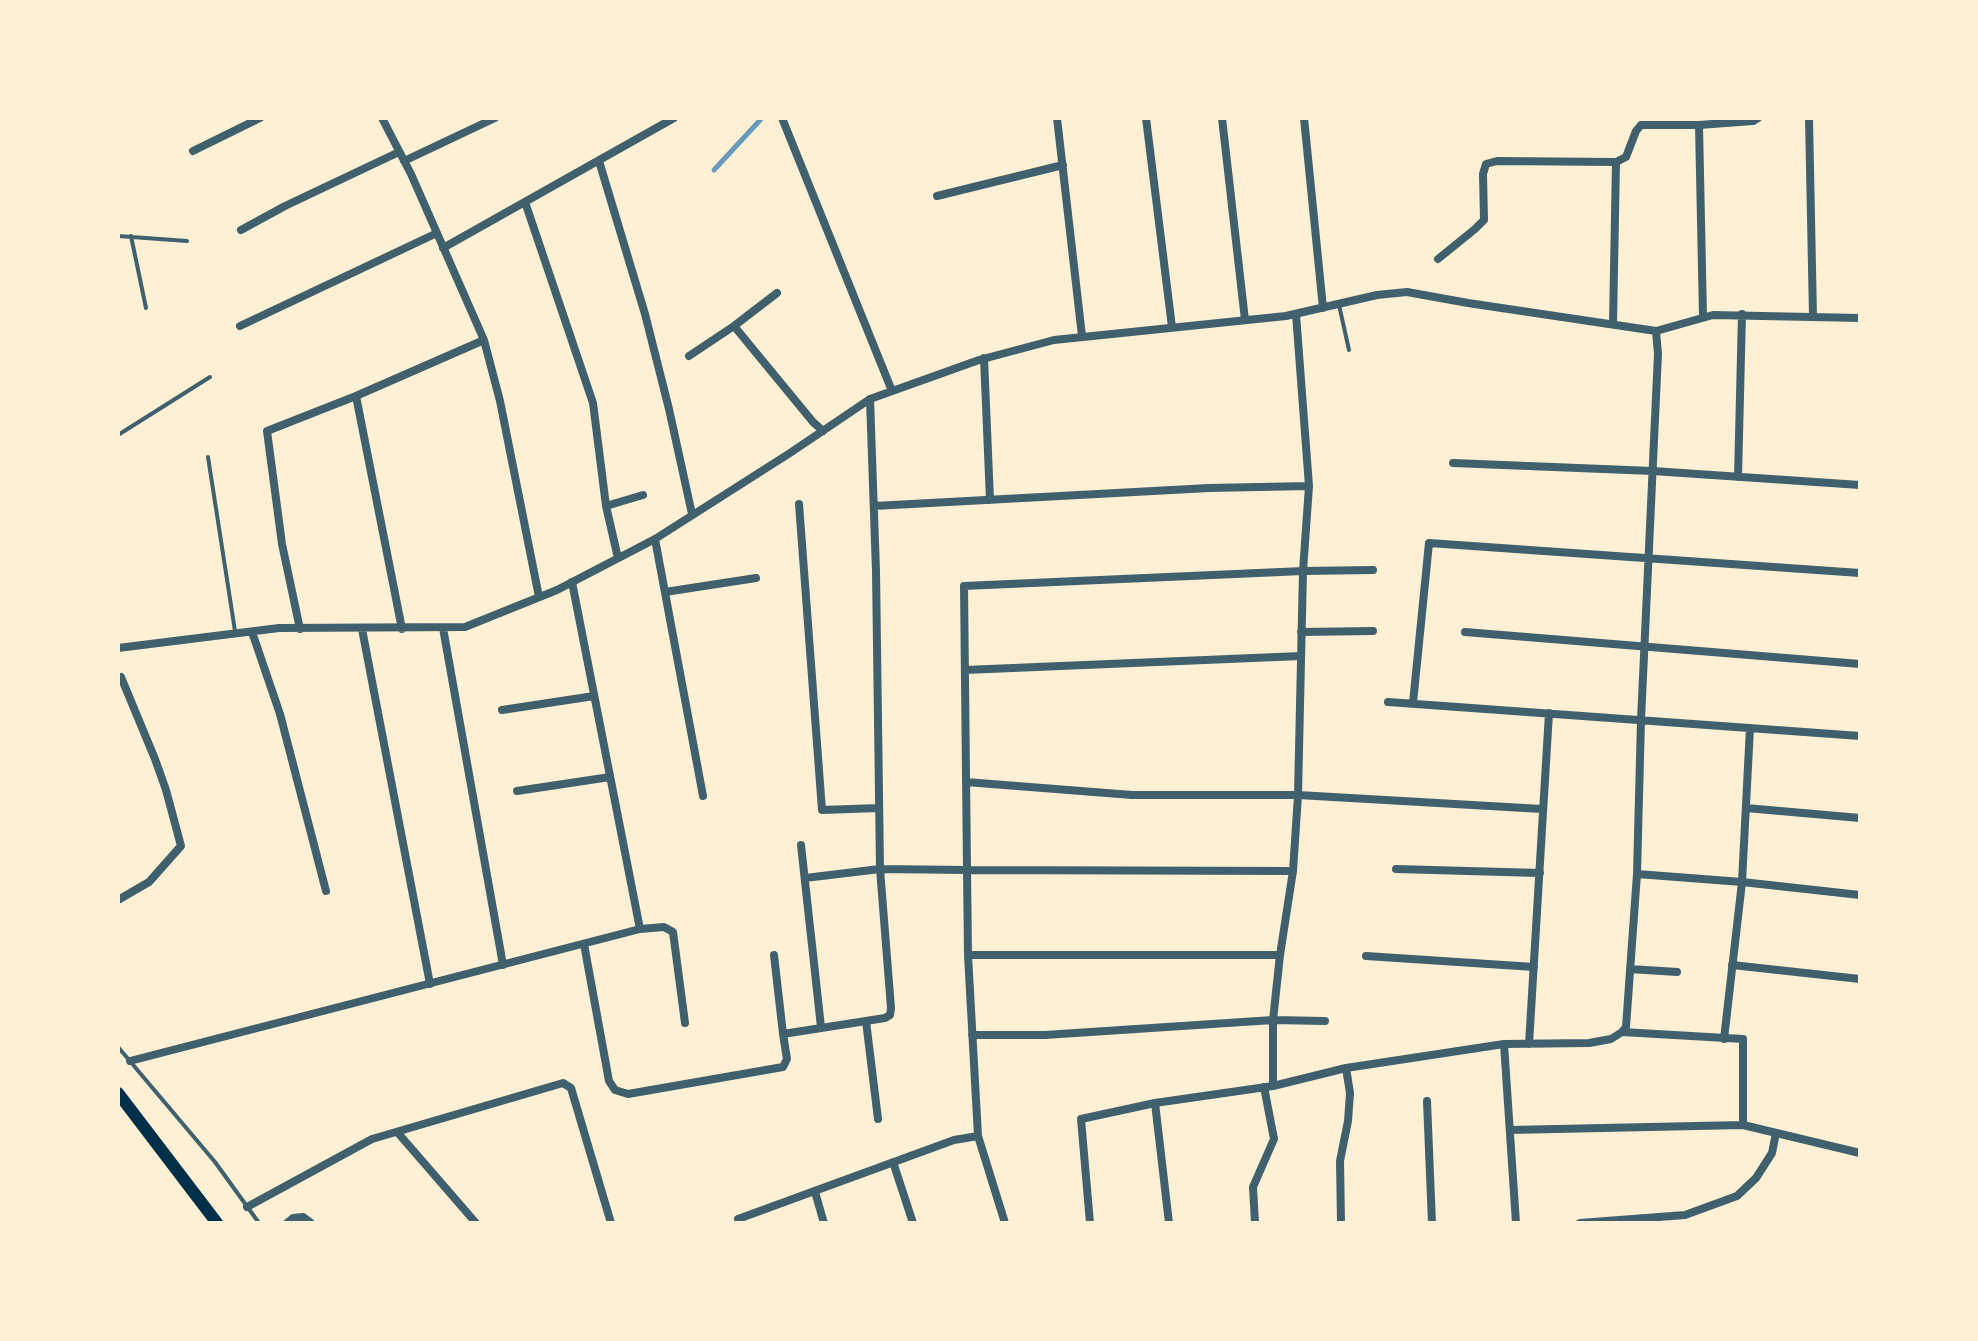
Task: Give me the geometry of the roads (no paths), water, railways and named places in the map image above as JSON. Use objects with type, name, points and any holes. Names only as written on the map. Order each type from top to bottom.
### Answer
[{"type":"main road","points":[[118,1093],[217,1223]]},
{"type":"street","points":[[193,151],[260,118]]},
{"type":"street","points":[[382,118],[484,340],[500,401],[539,597]]},
{"type":"street","points":[[404,161],[495,118]]},
{"type":"street","points":[[443,248],[674,118]]},
{"type":"street","points":[[782,118],[892,391]]},
{"type":"street","points":[[1057,118],[1082,336]]},
{"type":"street","points":[[1146,118],[1172,327]]},
{"type":"street","points":[[1222,118],[1245,320]]},
{"type":"street","points":[[1304,118],[1323,308]]},
{"type":"street","points":[[1438,259],[1484,220],[1483,174],[1486,164],[1497,161],[1616,162],[1626,157],[1641,122],[1699,125],[1758,118]]},
{"type":"street","points":[[1809,118],[1813,317]]},
{"type":"street","points":[[1699,125],[1703,317]]},
{"type":"street","points":[[241,230],[399,152]]},
{"type":"street","points":[[599,161],[645,314],[692,514]]},
{"type":"street","points":[[1613,324],[1616,162]]},
{"type":"street","points":[[937,196],[1063,165]]},
{"type":"street","points":[[525,202],[593,403],[606,506],[618,558]]},
{"type":"street","points":[[240,326],[437,233]]},
{"type":"street","points":[[118,648],[279,628],[465,627],[572,582],[655,539],[870,399],[984,358],[1054,340],[1296,314],[1377,295],[1407,292],[1656,331],[1713,315],[1860,318]]},
{"type":"street","points":[[689,356],[777,293]]},
{"type":"street","points":[[1255,1223],[1253,1187],[1274,1139],[1269,1087],[1273,1020],[1293,871],[1298,795],[1303,571],[1309,486],[1296,314]]},
{"type":"street","points":[[1738,477],[1742,314]]},
{"type":"street","points":[[734,326],[823,431]]},
{"type":"street","points":[[1090,1223],[1081,1119],[1155,1103],[1269,1087],[1346,1068],[1504,1044],[1589,1043],[1611,1039],[1626,1027],[1637,874],[1658,354],[1656,331]]},
{"type":"street","points":[[300,629],[282,544],[267,431],[484,340]]},
{"type":"street","points":[[984,358],[990,500]]},
{"type":"street","points":[[356,396],[402,629]]},
{"type":"street","points":[[783,1034],[885,1018],[890,1015],[891,1008],[880,869],[870,399]]},
{"type":"street","points":[[1453,463],[1653,471],[1860,485]]},
{"type":"street","points":[[874,506],[1209,488],[1309,486]]},
{"type":"street","points":[[606,506],[643,495]]},
{"type":"street","points":[[799,504],[822,810],[879,808]]},
{"type":"street","points":[[655,539],[703,796]]},
{"type":"street","points":[[1413,703],[1429,543],[1860,573]]},
{"type":"street","points":[[1005,1223],[978,1136],[968,955],[964,586],[1373,570]]},
{"type":"street","points":[[665,592],[756,578]]},
{"type":"street","points":[[572,582],[640,929]]},
{"type":"street","points":[[443,628],[503,965]]},
{"type":"street","points":[[362,629],[430,984]]},
{"type":"street","points":[[1301,632],[1373,631]]},
{"type":"street","points":[[252,632],[280,714],[326,891]]},
{"type":"street","points":[[1465,632],[1860,664]]},
{"type":"street","points":[[965,670],[1301,656]]},
{"type":"street","points":[[118,900],[149,882],[181,846],[155,759],[121,677]]},
{"type":"street","points":[[502,710],[594,696]]},
{"type":"street","points":[[1388,702],[1860,736]]},
{"type":"street","points":[[1529,1044],[1549,713]]},
{"type":"street","points":[[1724,1039],[1742,882],[1750,728]]},
{"type":"street","points":[[517,791],[610,777]]},
{"type":"street","points":[[966,782],[1132,795],[1298,795],[1542,809]]},
{"type":"street","points":[[1746,808],[1860,818]]},
{"type":"street","points":[[801,845],[821,1027]]},
{"type":"street","points":[[805,878],[880,869],[1293,871]]},
{"type":"street","points":[[1396,869],[1540,873]]},
{"type":"street","points":[[1637,874],[1860,895]]},
{"type":"street","points":[[130,1061],[640,929],[664,927],[673,932],[685,1023]]},
{"type":"street","points":[[584,944],[609,1081],[615,1090],[628,1094],[783,1067],[787,1059],[774,955]]},
{"type":"street","points":[[968,955],[1280,955]]},
{"type":"street","points":[[1366,956],[1534,967]]},
{"type":"street","points":[[1732,965],[1860,979]]},
{"type":"street","points":[[1630,969],[1677,972]]},
{"type":"street","points":[[972,1035],[1045,1035],[1273,1020],[1325,1021]]},
{"type":"street","points":[[866,1021],[878,1119]]},
{"type":"street","points":[[1622,1032],[1743,1039],[1743,1125]]},
{"type":"street","points":[[1504,1044],[1516,1223]]},
{"type":"street","points":[[1341,1223],[1340,1161],[1350,1093],[1346,1068]]},
{"type":"street","points":[[247,1207],[372,1139],[563,1083],[571,1088],[611,1223]]},
{"type":"street","points":[[1427,1101],[1432,1223]]},
{"type":"street","points":[[1155,1103],[1169,1223]]},
{"type":"street","points":[[1510,1130],[1743,1125],[1860,1153]]},
{"type":"street","points":[[398,1133],[476,1223]]},
{"type":"street","points":[[1580,1223],[1685,1215],[1737,1196],[1756,1178],[1772,1153],[1776,1133]]},
{"type":"street","points":[[739,1223],[738,1219],[893,1162],[954,1140],[978,1136]]},
{"type":"street","points":[[893,1162],[913,1223]]},
{"type":"street","points":[[815,1192],[824,1223]]},
{"type":"street","points":[[287,1223],[293,1218],[303,1217],[311,1223]]},
{"type":"lane","points":[[118,236],[187,241]]},
{"type":"lane","points":[[131,236],[146,308]]},
{"type":"lane","points":[[1339,305],[1349,350]]},
{"type":"lane","points":[[118,435],[210,377]]},
{"type":"lane","points":[[208,457],[236,634]]},
{"type":"lane","points":[[118,1047],[215,1162],[259,1223]]},
{"type":"waterway","points":[[714,170],[762,118]]}]
